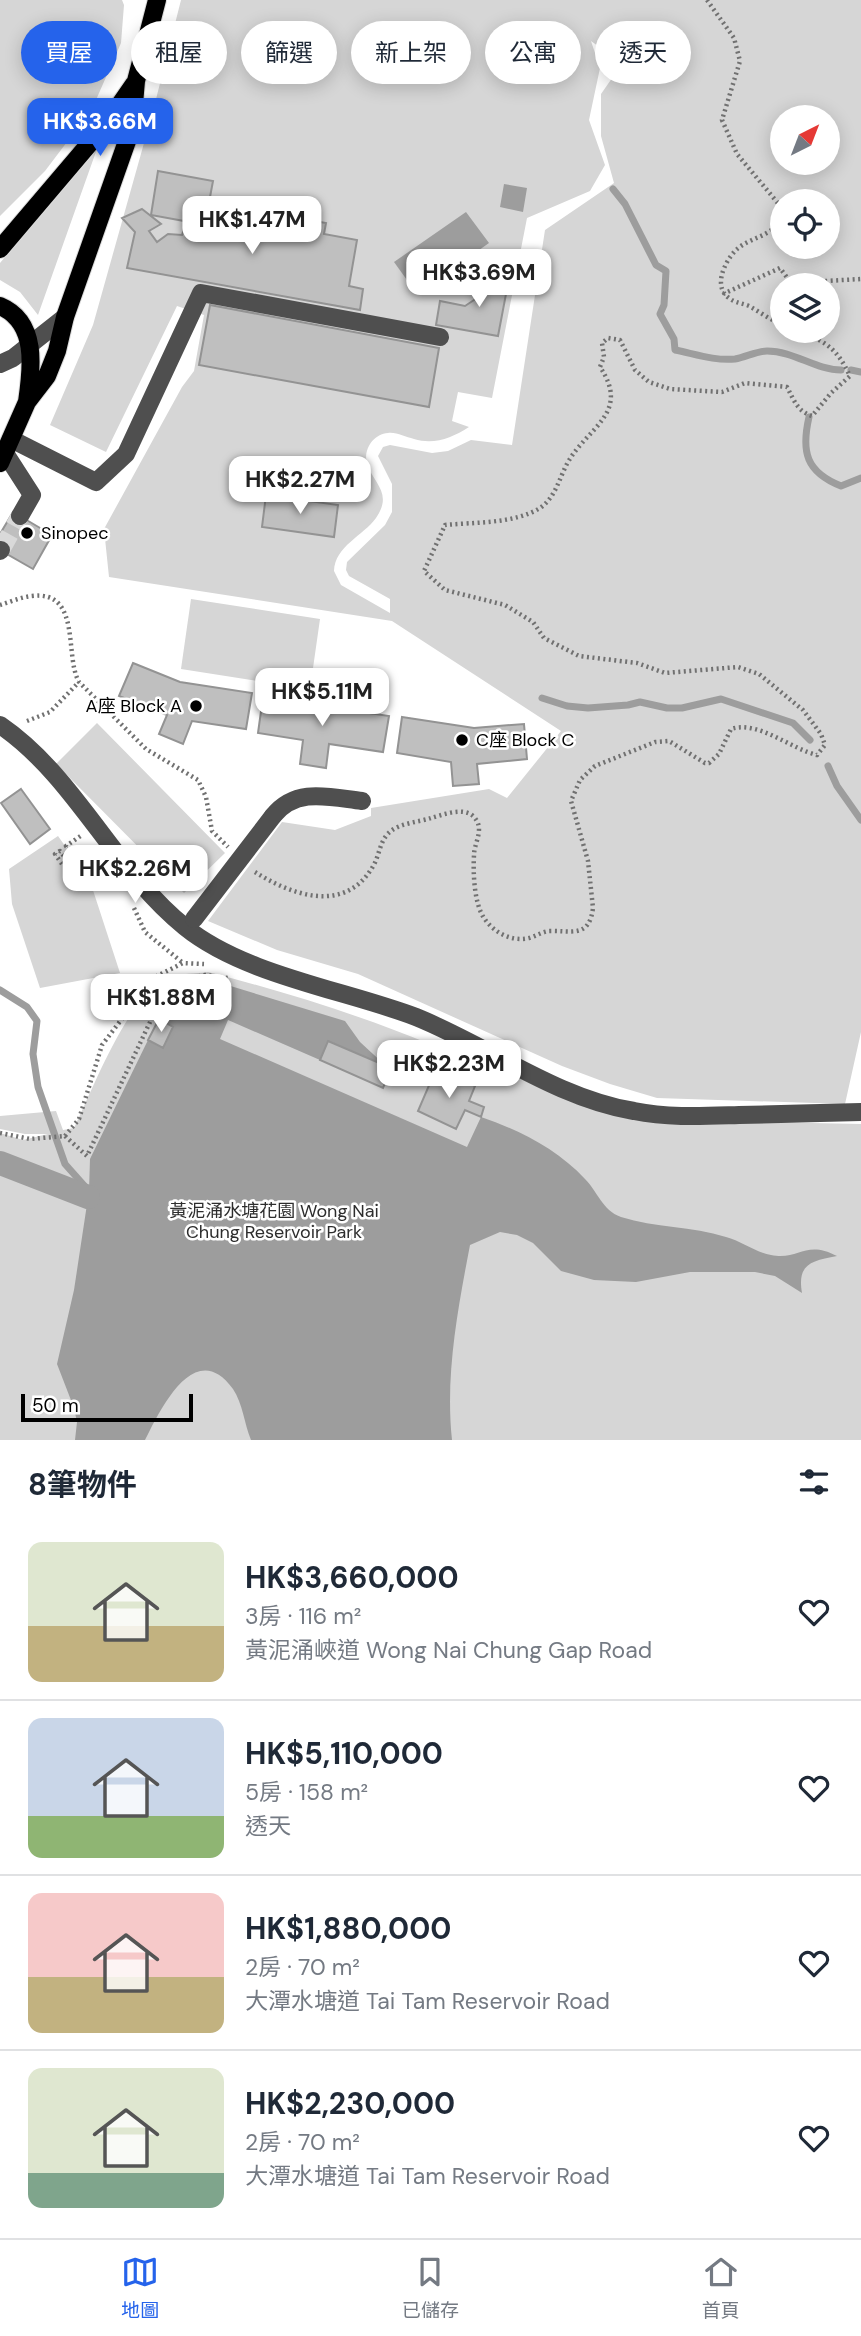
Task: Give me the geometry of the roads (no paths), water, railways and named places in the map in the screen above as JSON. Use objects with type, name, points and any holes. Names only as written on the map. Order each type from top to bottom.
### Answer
[{"type":"main road","points":[[152,21],[157,0]]},
{"type":"main road","points":[[0,249],[107,123],[134,84]]},
{"type":"main road","points":[[5,452],[27,402],[47,376],[57,351],[65,317],[132,127],[136,84]]},
{"type":"main road","points":[[0,306],[17,317],[27,333],[30,346],[27,402]]},
{"type":"street","points":[[5,452],[96,482],[126,454],[201,293],[440,337]]},
{"type":"street","points":[[0,364],[30,346],[65,317]]},
{"type":"street","points":[[5,452],[32,495],[20,516]]},
{"type":"street","points":[[3,727],[48,769],[127,866],[190,924],[244,960],[414,1017],[570,1091],[632,1111],[690,1116],[861,1112]]},
{"type":"street","points":[[190,924],[273,816],[288,802],[303,796],[362,801]]},
{"type":"waterway","points":[[613,189],[625,204],[656,265],[666,271],[664,305],[660,314],[674,339],[675,350],[728,359],[763,351],[777,352],[841,370]]},
{"type":"waterway","points":[[851,370],[861,372]]},
{"type":"waterway","points":[[809,417],[806,451],[813,467],[841,486],[861,478]]},
{"type":"waterway","points":[[542,698],[567,706],[588,708],[640,702],[667,708],[682,708],[721,699],[793,723],[810,740]]},
{"type":"waterway","points":[[828,766],[837,786],[861,820]]},
{"type":"waterway","points":[[0,990],[27,1007],[37,1021],[33,1054],[38,1087],[65,1164],[89,1191]]},
{"type":"waterway","points":[[0,1163],[88,1197]]},
{"type":"tunnel","points":[[1,550],[20,516]]},
{"type":"place","name":"Sinopec","points":[[27,533]]},
{"type":"place","name":"A座 Block A","points":[[196,706]]},
{"type":"place","name":"C座 Block C","points":[[462,740]]},
{"type":"park label","name":"黃泥涌水塘花園 Wong Nai Chung Reservoir Park","points":[[274,1221]]}]
